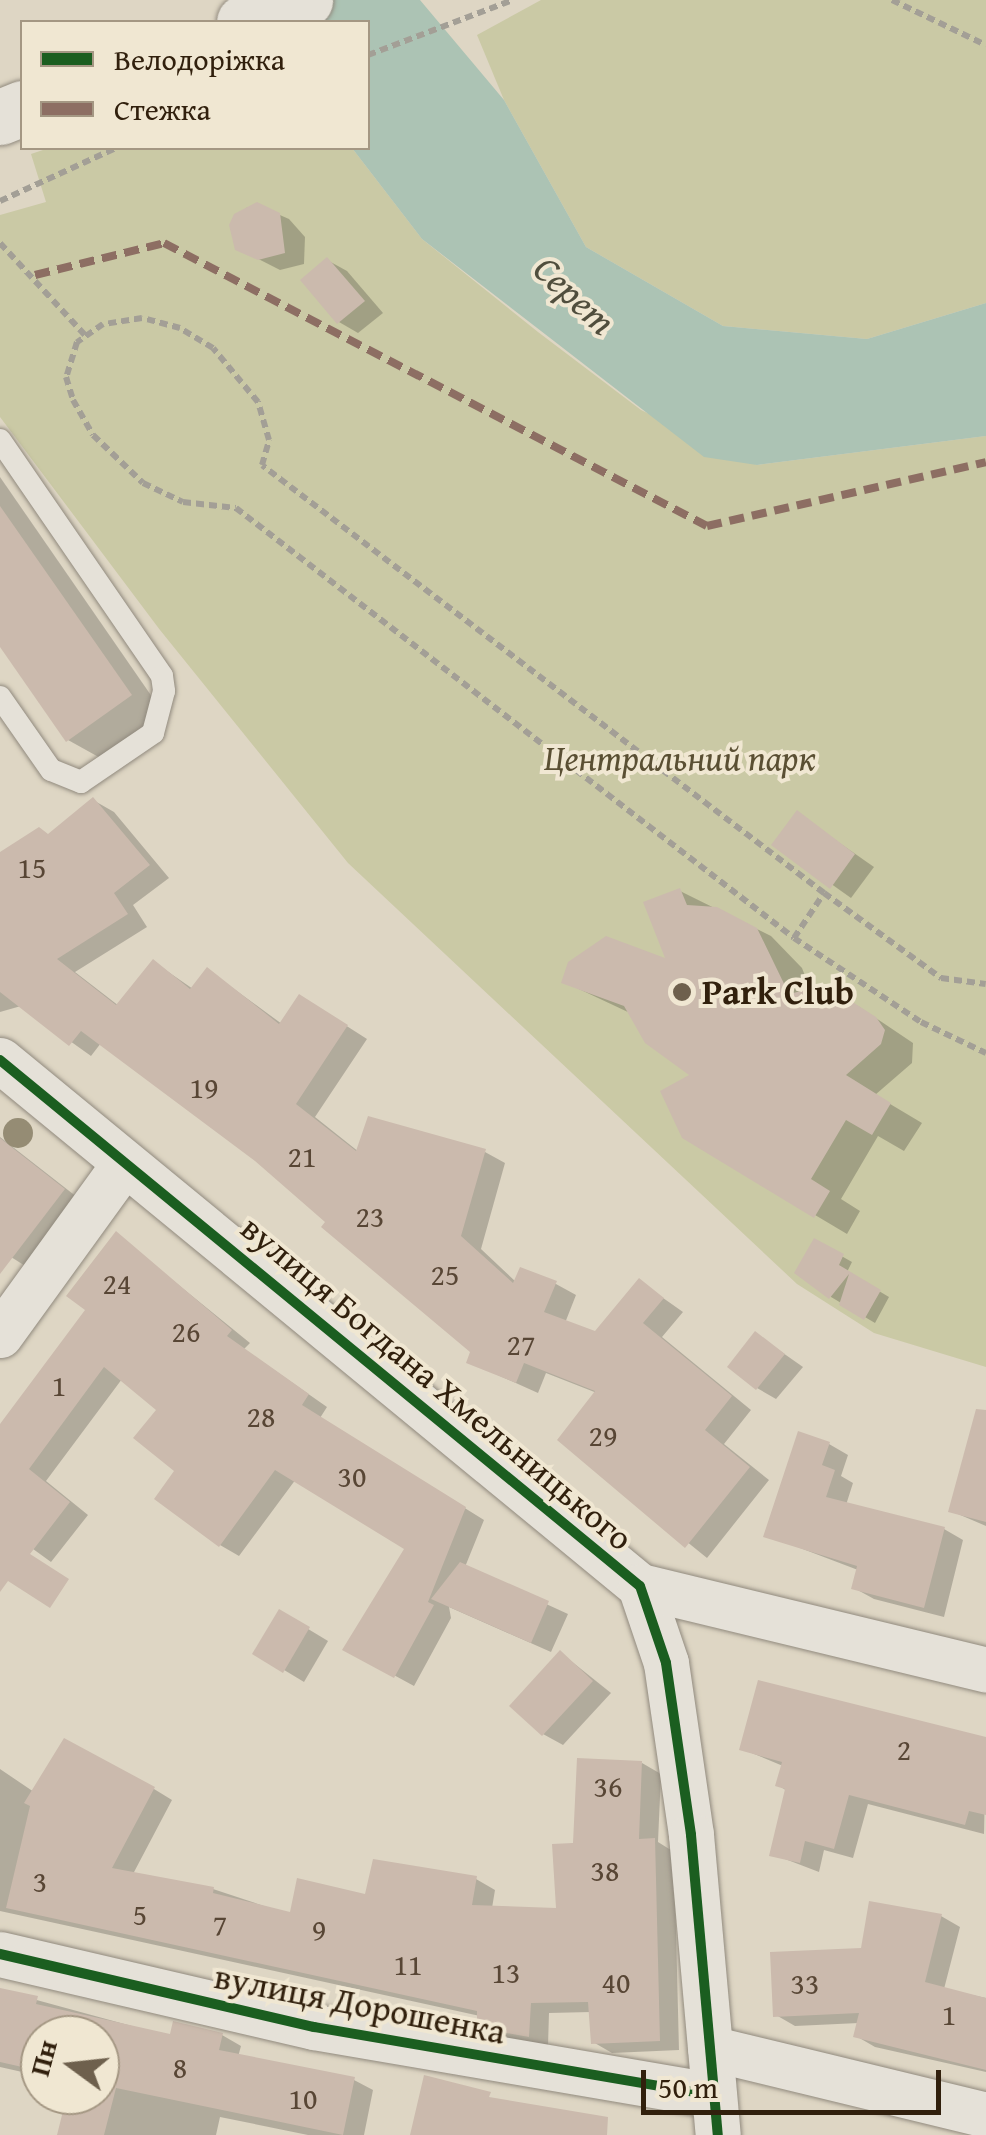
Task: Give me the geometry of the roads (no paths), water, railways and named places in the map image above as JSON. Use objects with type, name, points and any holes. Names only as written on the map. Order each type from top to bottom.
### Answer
[{"type":"main road","points":[[250,20],[305,0]]},
{"type":"street","name":"вулиця Богдана Хмельницького","points":[[0,1060],[123,1165],[640,1586],[666,1664],[691,1835],[715,2115]]},
{"type":"street","points":[[0,1336],[123,1165]]},
{"type":"street","points":[[640,1586],[986,1670]]},
{"type":"street","name":"вулиця Дорошенка","points":[[0,1954],[314,2028],[715,2115]]},
{"type":"street","points":[[710,2048],[986,2115]]},
{"type":"lane","points":[[0,440],[162,676],[164,691],[153,733],[80,782],[51,770],[0,697]]},
{"type":"water","name":"Серет","points":[[238,0],[420,0],[504,100],[586,247],[723,326],[867,339],[986,303],[986,436],[757,465],[704,457],[422,239],[354,150],[370,150],[370,20],[254,20]]},
{"type":"place","name":"Park Club","points":[[682,992]]},
{"type":"park label","name":"Центральний парк","points":[[680,758]]}]
